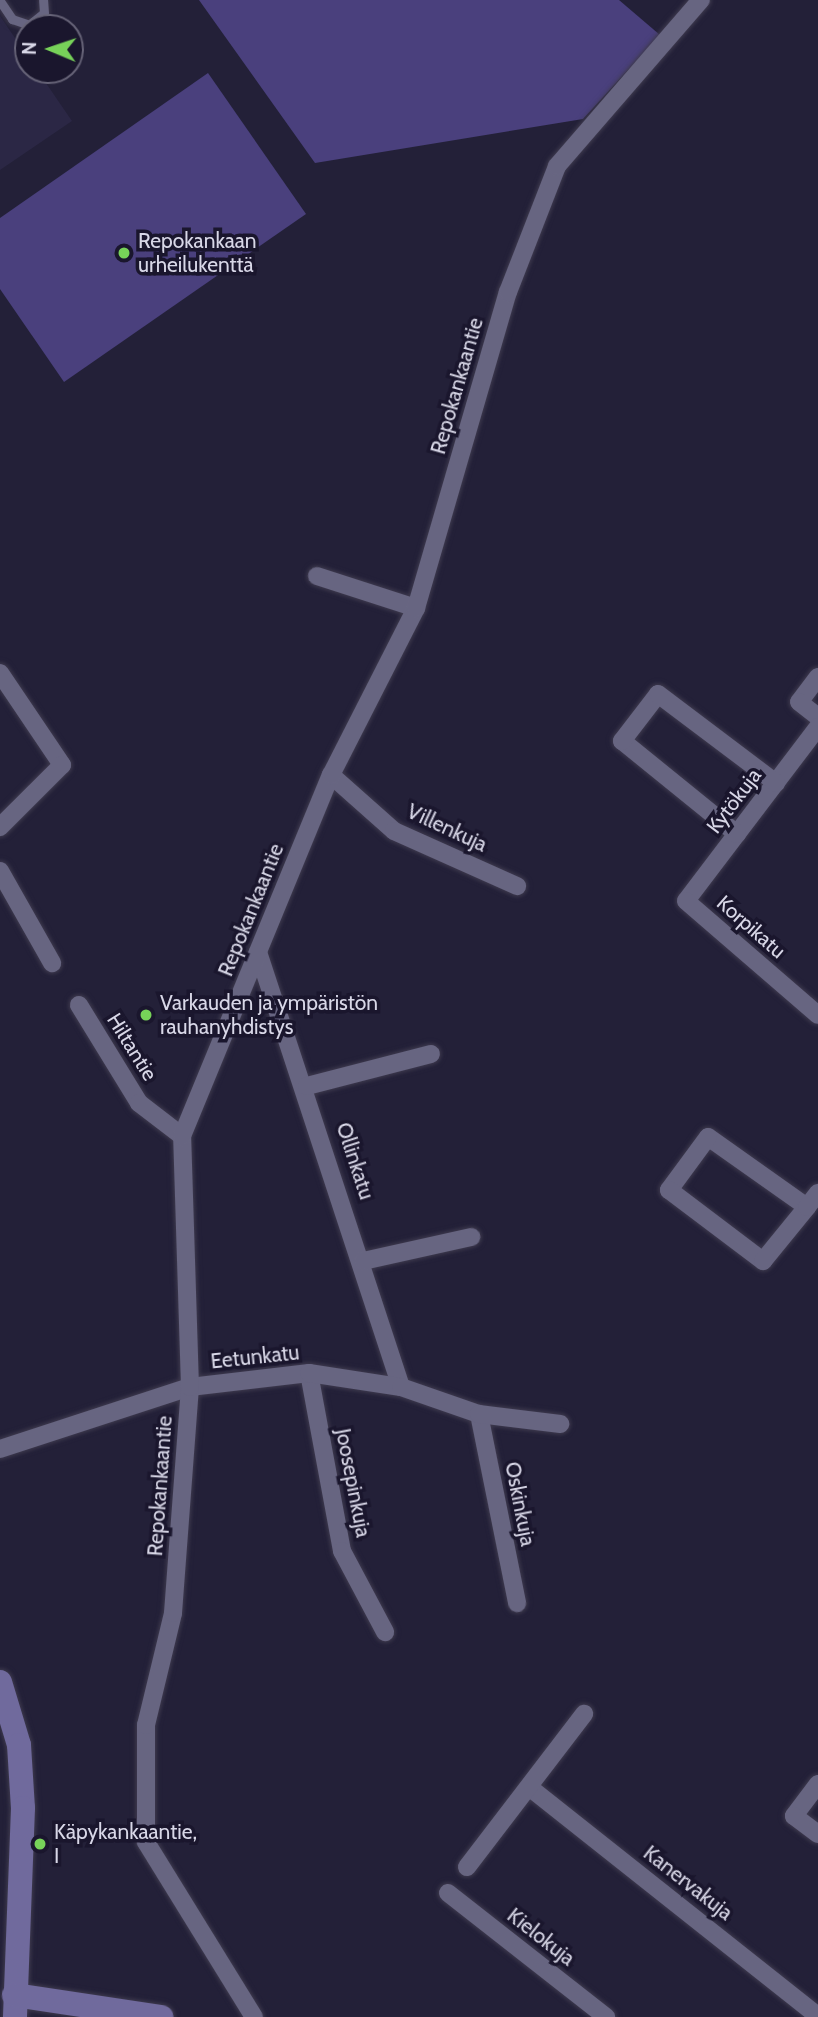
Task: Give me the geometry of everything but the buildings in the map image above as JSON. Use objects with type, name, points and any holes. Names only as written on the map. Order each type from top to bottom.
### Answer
[{"type":"main road","points":[[0,1682],[19,1745],[23,1808],[15,2006],[161,2017]]},
{"type":"street","name":"Repokankaantie","points":[[254,2017],[146,1842],[146,1725],[173,1613],[190,1387],[182,1136],[331,775],[416,608],[508,292],[557,166],[701,0]]},
{"type":"street","points":[[317,576],[416,608]]},
{"type":"street","points":[[0,673],[62,765],[0,827]]},
{"type":"street","points":[[818,677],[799,702],[818,717]]},
{"type":"street","points":[[737,834],[622,741],[658,694],[776,783]]},
{"type":"street","name":"Kytökuja","points":[[686,901],[818,727]]},
{"type":"street","name":"Villenkuja","points":[[331,775],[394,831],[517,886]]},
{"type":"street","points":[[0,871],[52,963]]},
{"type":"street","name":"Korpikatu","points":[[686,901],[818,1015]]},
{"type":"street","name":"Ollinkatu","points":[[258,952],[307,1086],[401,1387]]},
{"type":"street","name":"Hiltantie","points":[[79,1005],[139,1102],[182,1136]]},
{"type":"street","points":[[307,1086],[431,1054]]},
{"type":"street","points":[[708,1137],[812,1200],[763,1261],[668,1190],[708,1137]]},
{"type":"street","points":[[363,1261],[471,1237]]},
{"type":"street","name":"Eetunkatu","points":[[0,1450],[190,1387],[309,1373],[401,1387],[479,1414],[560,1424]]},
{"type":"street","name":"Joosepinkuja","points":[[309,1373],[342,1551],[385,1632]]},
{"type":"street","name":"Oskinkuja","points":[[479,1414],[517,1603]]},
{"type":"street","points":[[467,1867],[584,1714]]},
{"type":"street","points":[[818,1784],[794,1816],[818,1834]]},
{"type":"street","name":"Kanervakuja","points":[[529,1787],[818,2015]]},
{"type":"street","name":"Kielokuja","points":[[448,1894],[607,2017]]},
{"type":"lane","points":[[0,1],[12,19],[29,25],[44,13],[43,0]]},
{"type":"shaded area","points":[[199,0],[619,0],[660,35],[583,119],[315,163]]},
{"type":"shaded area","points":[[0,16],[14,36],[14,84],[47,84],[72,121],[0,170]]},
{"type":"shaded area","name":"Repokankaan urheilukenttä","points":[[208,73],[306,214],[64,382],[0,289],[0,218]]},
{"type":"place","name":"Repokankaan urheilukenttä","points":[[124,253]]},
{"type":"place","name":"Varkauden ja ympäristön rauhanyhdistys","points":[[146,1015]]},
{"type":"place","name":"Käpykankaantie, I","points":[[40,1844]]}]
